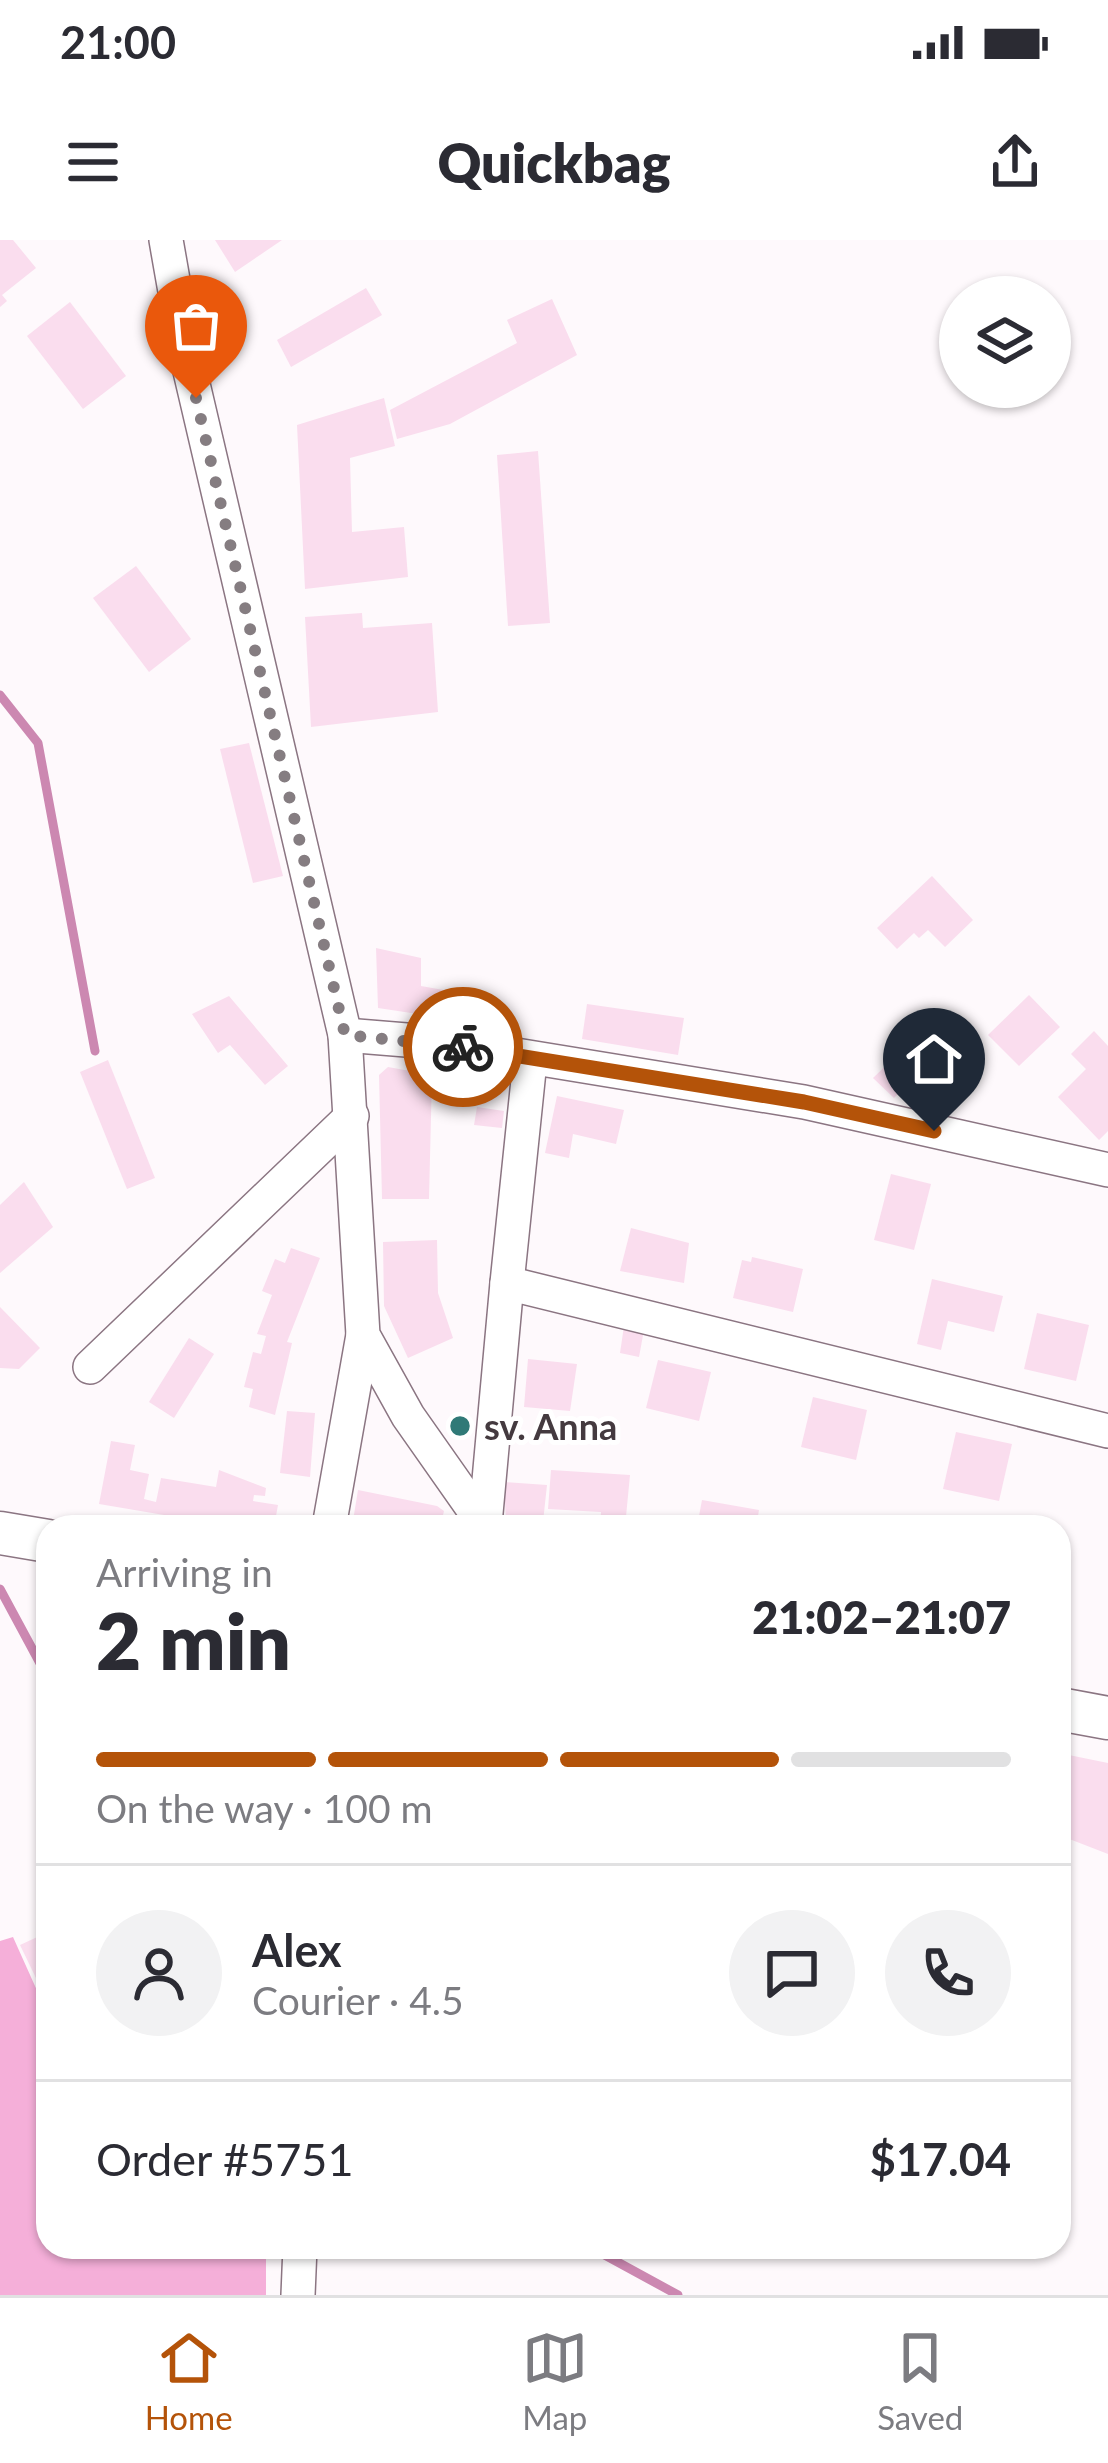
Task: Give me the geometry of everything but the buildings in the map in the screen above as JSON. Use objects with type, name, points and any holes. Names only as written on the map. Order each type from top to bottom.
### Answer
[{"type":"main road","points":[[0,1533],[36,1539]]},
{"type":"main road","points":[[1071,1711],[1108,1718]]},
{"type":"street","points":[[166,240],[185,354],[345,1035],[363,1335],[330,1515]]},
{"type":"street","points":[[345,1035],[443,1043],[804,1102],[1108,1170]]},
{"type":"street","points":[[486,1515],[530,1060]]},
{"type":"street","points":[[89,1367],[352,1116]]},
{"type":"street","points":[[507,1283],[1108,1431]]},
{"type":"street","points":[[363,1335],[408,1416],[477,1515]]},
{"type":"street","points":[[298,2295],[300,2259]]},
{"type":"shaded area","points":[[13,1937],[36,1988],[36,2259],[266,2259],[266,2295],[0,2295],[0,1941]]},
{"type":"waterway","points":[[0,695],[38,743],[95,1051]]},
{"type":"waterway","points":[[0,1589],[36,1656]]},
{"type":"waterway","points":[[612,2259],[678,2295]]},
{"type":"way so far","points":[[196,398],[322,917],[345,1035],[463,1047]]},
{"type":"place","name":"sv. Anna","points":[[460,1426]]},
{"type":"route","points":[[463,1047],[804,1102],[934,1131]]}]
